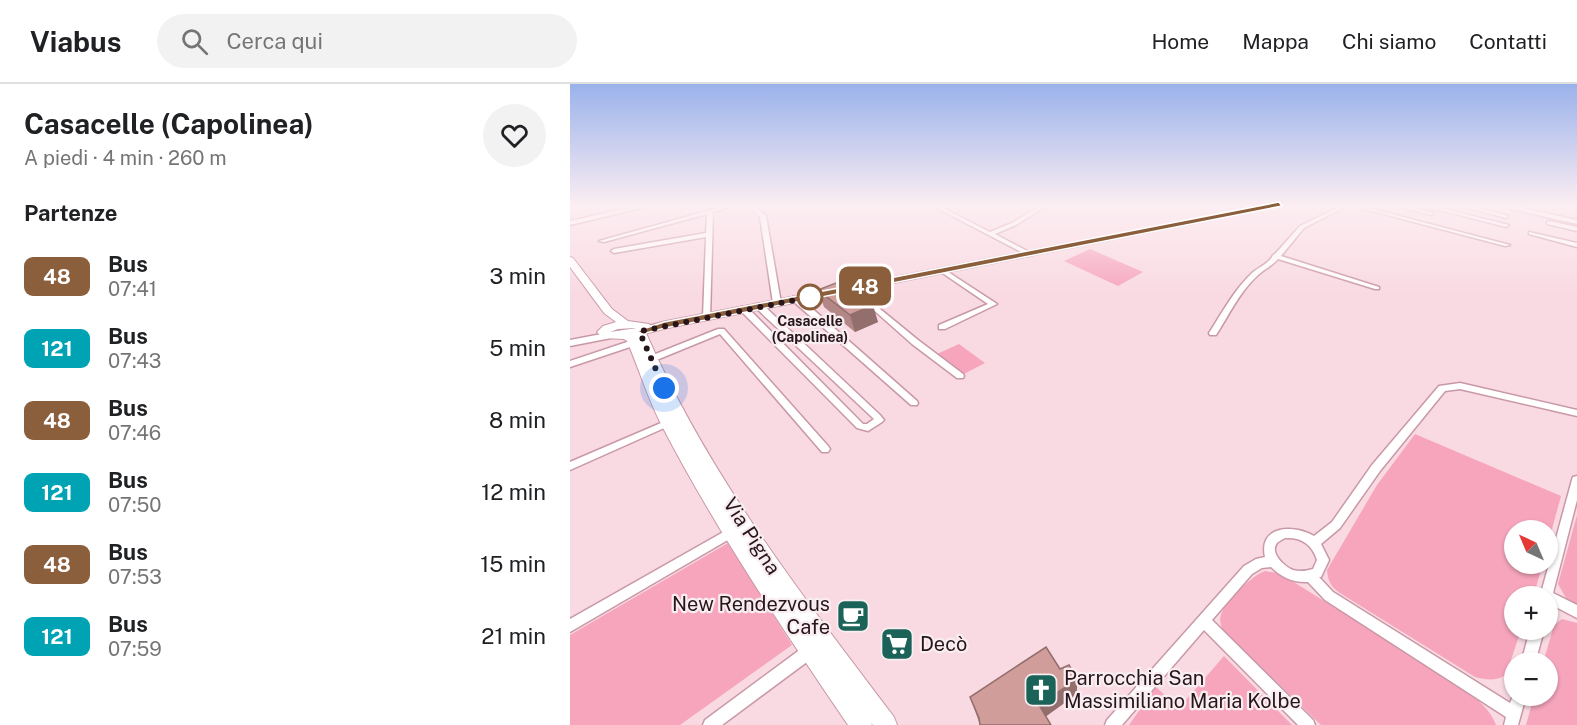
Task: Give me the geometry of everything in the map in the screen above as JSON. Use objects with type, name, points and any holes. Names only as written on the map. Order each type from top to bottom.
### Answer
[{"type":"main road","name":"Via Pigna","points":[[570,260],[608,311],[635,332],[738,528],[886,725]]},
{"type":"main road","points":[[608,311],[606,331],[635,332],[651,388],[668,423],[738,528],[809,651],[861,725]]},
{"type":"street","points":[[602,241],[624,235]]},
{"type":"street","points":[[614,251],[708,235],[707,316]]},
{"type":"street","points":[[766,235],[777,303]]},
{"type":"street","points":[[992,235],[1029,254]]},
{"type":"street","points":[[570,364],[635,332],[664,325],[1125,235]]},
{"type":"street","points":[[1213,333],[1240,291],[1295,235]]},
{"type":"street","points":[[1469,235],[1507,245]]},
{"type":"street","points":[[1538,235],[1577,245]]},
{"type":"street","points":[[1275,256],[1377,288]]},
{"type":"street","points":[[942,327],[993,304],[943,271]]},
{"type":"street","points":[[852,288],[915,342],[960,376]]},
{"type":"street","points":[[796,299],[914,403]]},
{"type":"street","points":[[744,309],[860,426],[868,428],[876,424],[879,420],[877,417],[759,306]]},
{"type":"street","points":[[574,342],[606,331]]},
{"type":"street","points":[[651,359],[721,331],[825,449]]},
{"type":"street","points":[[1314,543],[1336,525],[1376,468],[1442,388],[1460,386],[1577,413]]},
{"type":"street","points":[[570,466],[668,423]]},
{"type":"street","points":[[1549,586],[1577,480]]},
{"type":"street","points":[[570,626],[738,528]]},
{"type":"street","points":[[1288,532],[1299,534],[1314,543],[1320,551],[1323,565],[1317,573],[1310,576],[1298,577],[1288,574],[1273,561],[1269,552],[1270,544],[1279,534],[1288,532]]},
{"type":"street","points":[[1112,725],[1248,570],[1260,562],[1273,561]]},
{"type":"street","points":[[1310,576],[1329,596],[1513,719]]},
{"type":"street","points":[[1558,602],[1577,612]]},
{"type":"street","points":[[1204,621],[1308,725]]},
{"type":"street","points":[[710,725],[824,641]]},
{"type":"shaded area","points":[[1090,249],[1143,272],[1118,286],[1064,261]]},
{"type":"shaded area","points":[[959,344],[985,363],[962,375],[937,354]]},
{"type":"shaded area","points":[[1415,434],[1561,496],[1554,520],[1504,520],[1504,574],[1540,574],[1536,586],[1504,586],[1504,640],[1518,640],[1514,652],[1504,652],[1504,676],[1495,679],[1475,677],[1331,585],[1327,570],[1377,485]]},
{"type":"shaded area","points":[[1577,515],[1577,607],[1566,598],[1558,584]]},
{"type":"shaded area","points":[[728,543],[792,645],[680,725],[570,725],[570,635]]},
{"type":"shaded area","points":[[1265,571],[1277,573],[1292,581],[1462,687],[1486,709],[1496,725],[1321,725],[1222,629],[1220,617],[1228,603],[1247,583]]},
{"type":"shaded area","points":[[1562,619],[1577,623],[1577,725],[1526,725],[1531,706],[1558,706],[1558,652],[1546,652],[1550,640],[1558,640],[1558,622]]},
{"type":"shaded area","points":[[1224,656],[1292,725],[1129,725],[1156,687],[1179,708]]},
{"type":"building","points":[[841,281],[873,305],[850,315],[818,290]]},
{"type":"building","name":"Parrocchia San Massimiliano Maria Kolbe","points":[[1046,647],[1060,669],[1069,665],[1077,679],[1039,705],[1051,725],[980,725],[970,697]]},
{"type":"bus line","name":"48","points":[[642,331],[1126,235]]},
{"type":"place","name":"Casacelle (Capolinea)","points":[[810,297]]},
{"type":"place","name":"New Rendezvous Cafe","points":[[853,616]]},
{"type":"place","name":"Decò","points":[[897,644]]},
{"type":"place","name":"Parrocchia San Massimiliano Maria Kolbe","points":[[1041,690]]},
{"type":"route","points":[[664,388],[640,333],[642,331],[815,296],[810,297]]}]
